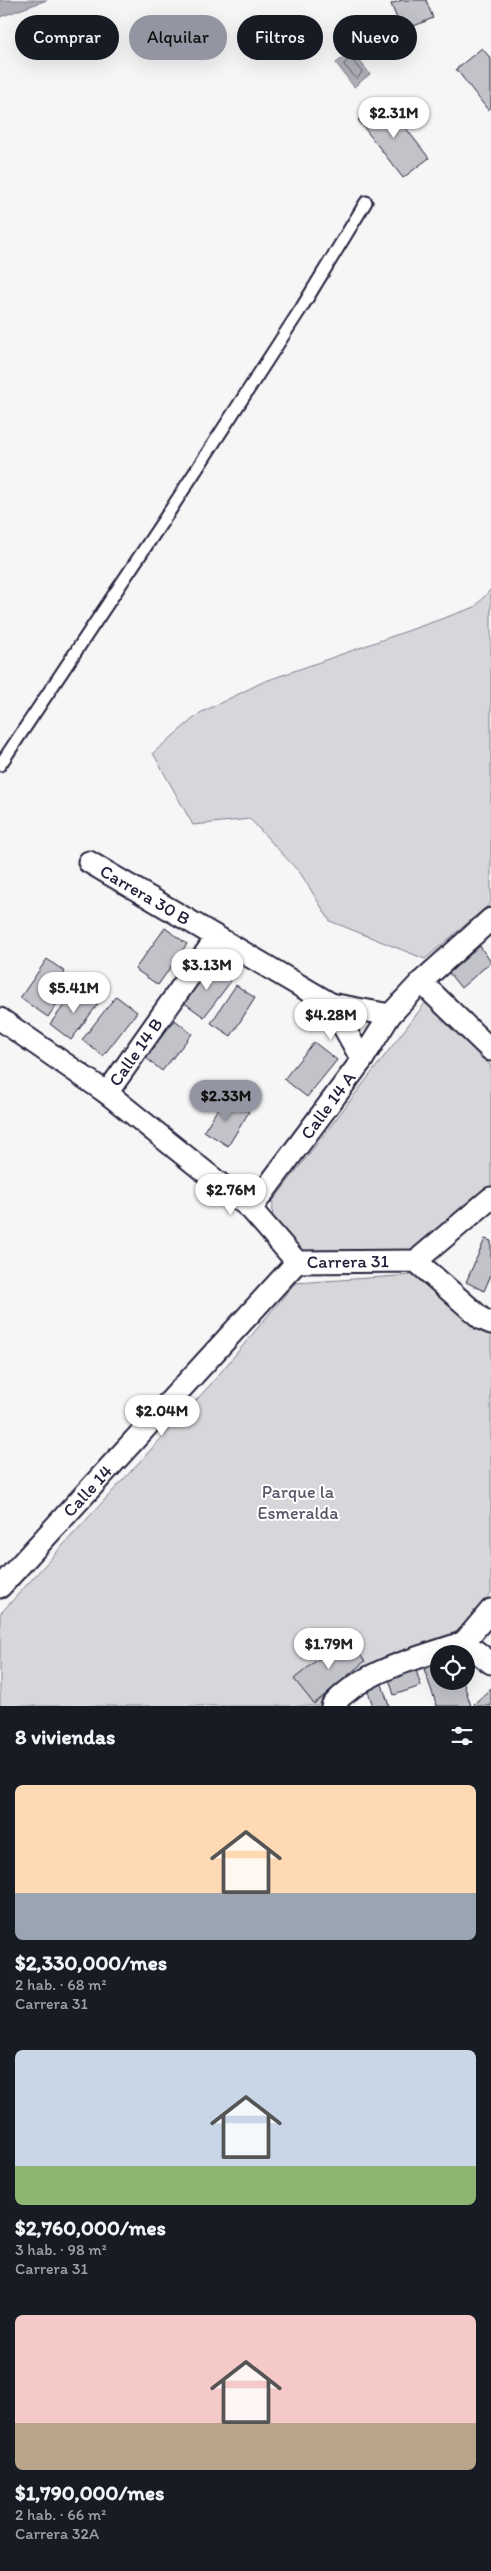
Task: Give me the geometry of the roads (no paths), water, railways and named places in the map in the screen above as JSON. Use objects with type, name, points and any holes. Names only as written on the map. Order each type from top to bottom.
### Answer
[{"type":"street","name":"Carrera 30 B","points":[[89,862],[331,1004],[390,1015]]},
{"type":"street","name":"Calle 14 A","points":[[251,1209],[362,1060],[390,1015],[421,982],[491,919]]},
{"type":"street","name":"Calle 14 B","points":[[106,1093],[217,937]]},
{"type":"street","points":[[421,982],[491,1050]]},
{"type":"street","points":[[331,1004],[362,1060]]},
{"type":"street","name":"Carrera 31","points":[[0,1020],[106,1093],[251,1209],[297,1262],[416,1261]]},
{"type":"street","points":[[491,1198],[416,1261],[482,1319],[491,1323]]},
{"type":"street","name":"Calle 14","points":[[0,1587],[297,1262]]},
{"type":"street","points":[[332,1706],[339,1698],[377,1673],[464,1642],[491,1610]]},
{"type":"street","points":[[464,1642],[491,1663]]},
{"type":"lane","points":[[0,765],[187,485],[302,307],[366,202]]},
{"type":"water","points":[[0,0],[47,0],[0,17]]},
{"type":"water","points":[[340,60],[359,60],[370,74],[354,87],[336,63]]},
{"type":"park label","name":"Parque la Esmeralda","points":[[298,1502]]}]
